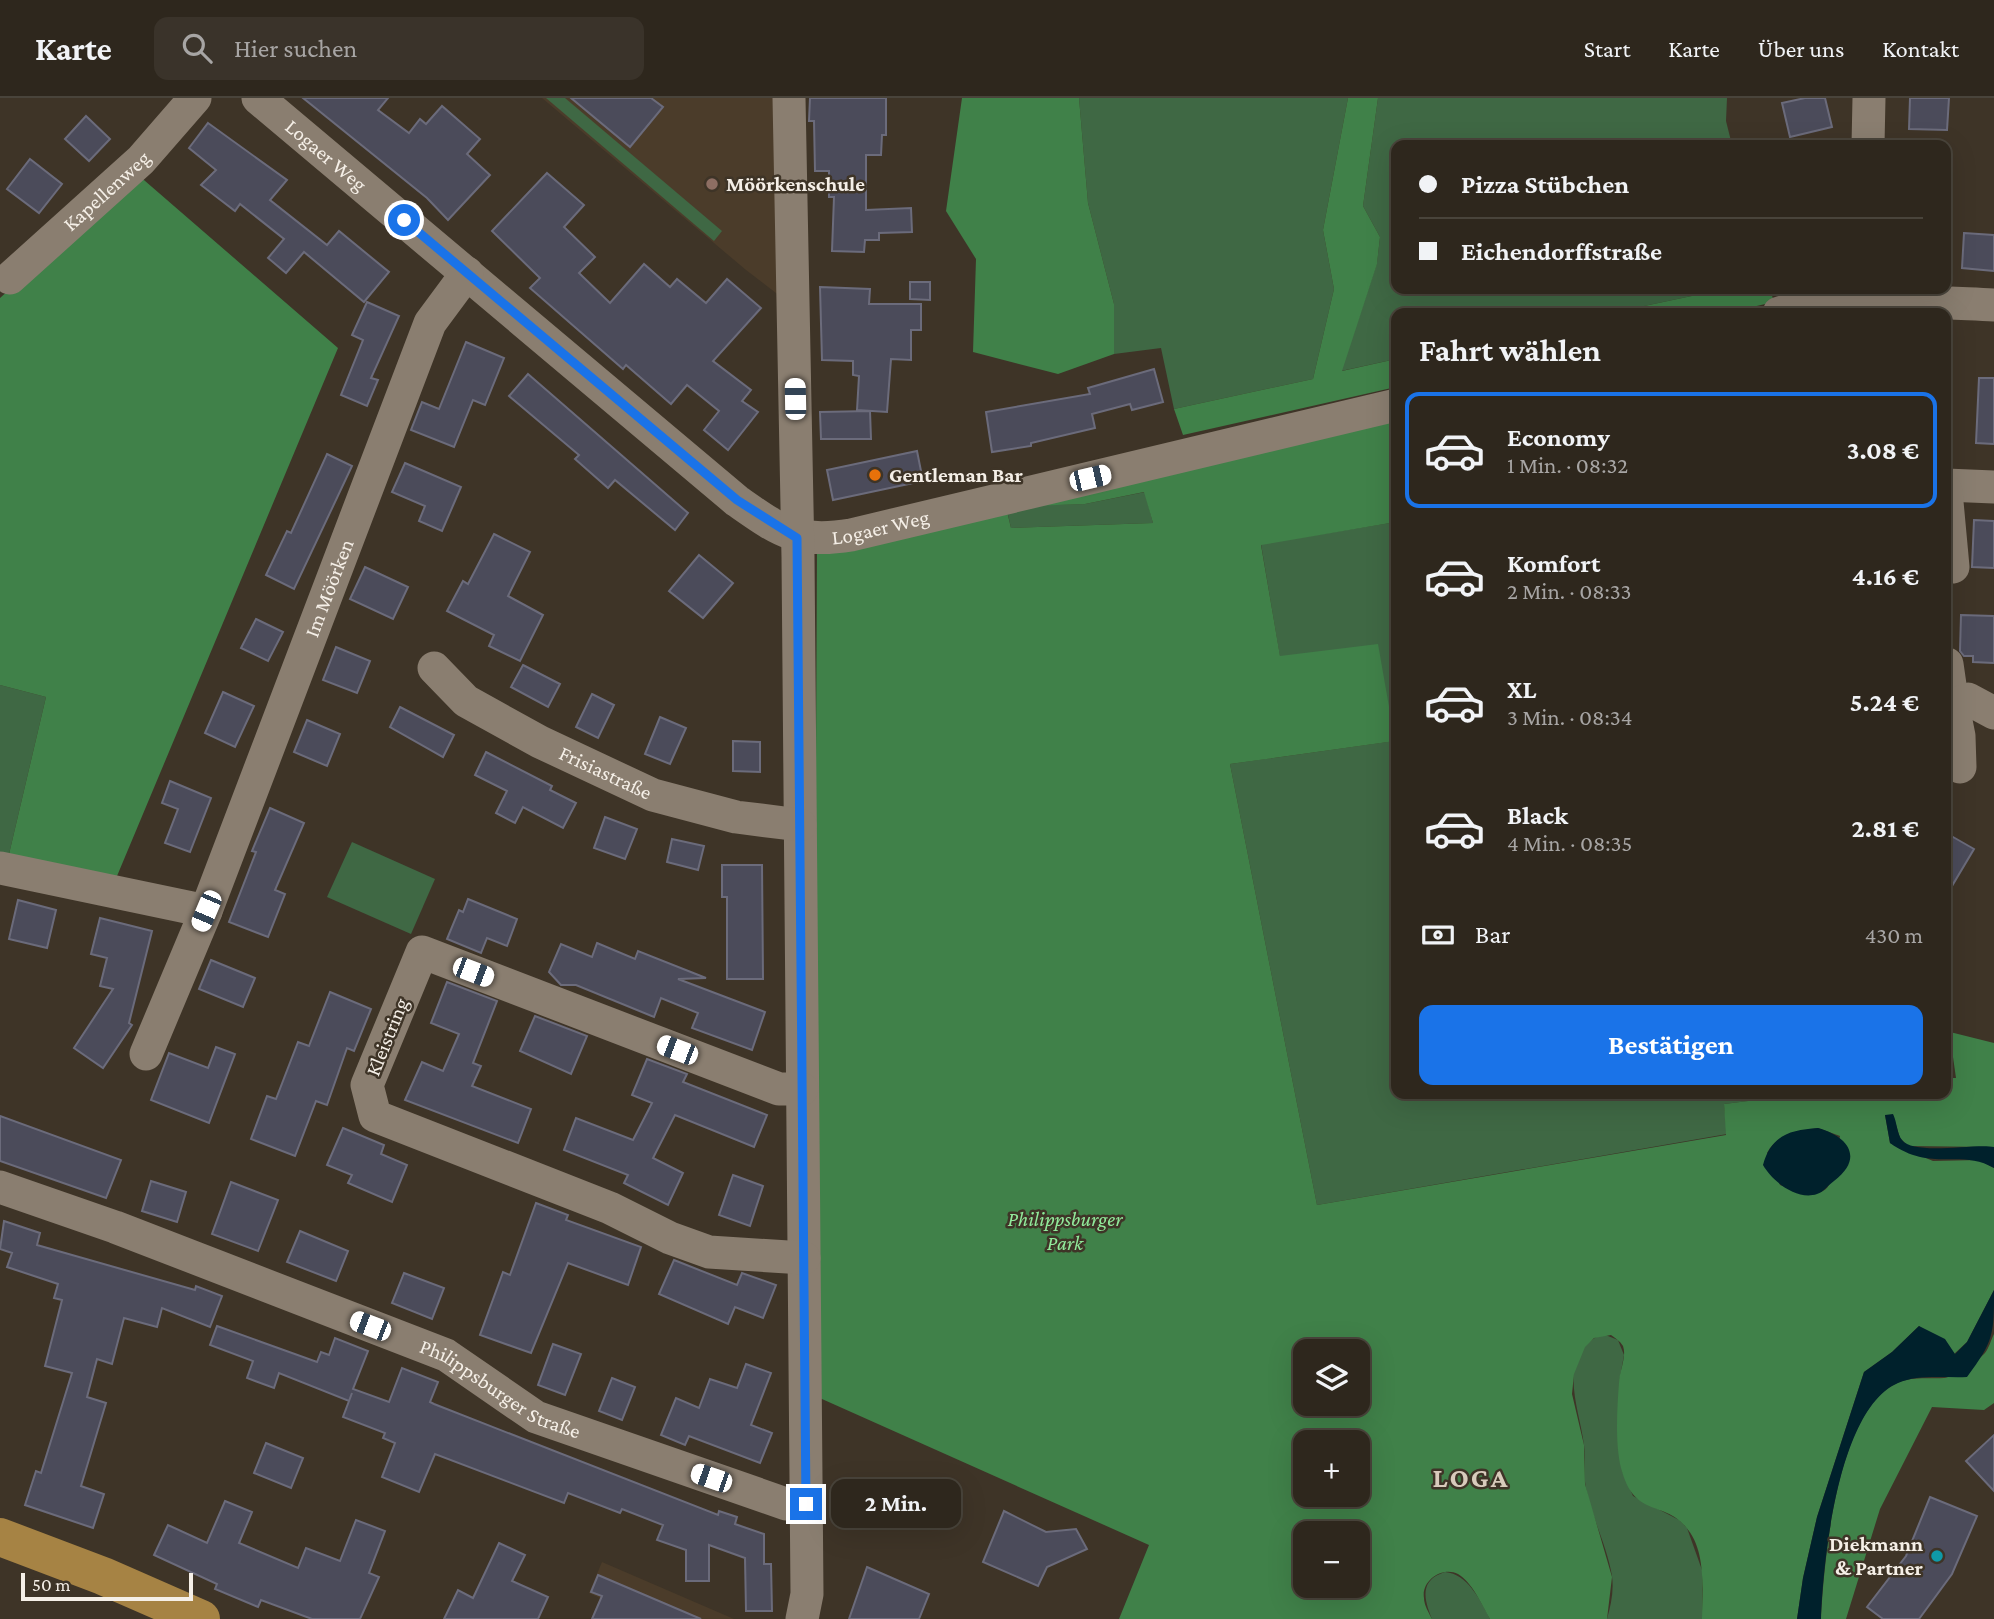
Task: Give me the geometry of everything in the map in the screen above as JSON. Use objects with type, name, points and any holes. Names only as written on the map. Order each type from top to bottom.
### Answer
[{"type":"main road","points":[[0,1537],[103,1576],[201,1619]]},
{"type":"street","name":"Kapellenweg","points":[[10,278],[141,160],[195,98]]},
{"type":"street","name":"Logaer Weg","points":[[258,98],[737,500],[797,538],[825,540],[851,535],[1391,406]]},
{"type":"street","points":[[789,98],[797,538],[804,1258],[807,1594],[803,1619]]},
{"type":"street","points":[[1868,140],[1869,98]]},
{"type":"street","name":"Im Möörken","points":[[146,1054],[206,911],[430,323],[467,273]]},
{"type":"street","points":[[1803,308],[1864,294],[1924,308]]},
{"type":"street","points":[[1951,312],[1994,305]]},
{"type":"street","points":[[1951,485],[1994,487]]},
{"type":"street","points":[[1951,545],[1953,567]]},
{"type":"street","name":"Frisiastraße","points":[[434,668],[467,701],[540,742],[653,795],[736,817],[800,825]]},
{"type":"street","points":[[1951,693],[1957,736]]},
{"type":"street","points":[[1957,736],[1968,699],[1994,713]]},
{"type":"street","points":[[1957,736],[1975,743],[1994,729]]},
{"type":"street","points":[[0,868],[206,911]]},
{"type":"street","name":"Kleistring","points":[[802,1089],[779,1089],[422,952],[368,1085],[374,1116],[610,1208],[670,1238],[709,1252],[804,1258]]},
{"type":"street","name":"Philippsburger Straße","points":[[0,1187],[115,1227],[446,1355],[536,1417],[786,1504],[806,1504]]},
{"type":"shaded area","name":"Möörkenschule","points":[[542,98],[775,98],[785,300],[746,270]]},
{"type":"shaded area","points":[[602,1562],[734,1619],[591,1619],[600,1598],[589,1593]]},
{"type":"green space","points":[[546,98],[565,98],[722,231],[714,241]]},
{"type":"green space","points":[[962,98],[1079,98],[1088,203],[1114,304],[1114,354],[1058,374],[973,352],[976,259],[946,211]]},
{"type":"green space","points":[[1079,98],[1348,98],[1323,230],[1334,289],[1313,379],[1174,409],[1161,348],[1114,354],[1114,304],[1088,203]]},
{"type":"green space","points":[[1348,98],[1378,98],[1363,206],[1380,237],[1377,264],[1342,371],[1391,360],[1391,388],[1183,435],[1174,409],[1313,379],[1334,289],[1323,230]]},
{"type":"green space","points":[[1378,98],[1727,98],[1726,121],[1731,140],[1391,140],[1391,294],[1701,294],[1635,308],[1391,308],[1391,360],[1341,371],[1377,263],[1380,237],[1363,206]]},
{"type":"green space","points":[[137,174],[338,348],[112,888],[6,867],[46,697],[0,685],[0,298]]},
{"type":"green space","points":[[1701,294],[1772,294],[1774,302],[1748,308],[1635,308]]},
{"type":"green space","name":"Philippsburger Park","points":[[1391,413],[1391,523],[1261,545],[1280,656],[1378,644],[1391,718],[1391,742],[1230,764],[1317,1205],[1726,1135],[1724,1104],[1764,1099],[1951,1099],[1951,1078],[1956,1078],[1951,1032],[1994,1043],[1994,1147],[1908,1146],[1900,1138],[1893,1115],[1885,1115],[1890,1143],[1933,1161],[1979,1160],[1994,1168],[1994,1290],[1967,1342],[1954,1354],[1919,1326],[1892,1352],[1864,1372],[1817,1517],[1797,1619],[1702,1619],[1702,1570],[1692,1536],[1676,1518],[1649,1506],[1633,1494],[1621,1468],[1617,1415],[1624,1350],[1611,1335],[1594,1338],[1585,1347],[1574,1374],[1572,1394],[1584,1445],[1585,1484],[1612,1577],[1607,1619],[1490,1619],[1468,1582],[1458,1574],[1446,1572],[1429,1581],[1424,1592],[1425,1603],[1432,1619],[1119,1619],[1149,1545],[813,1395],[817,547]],"holes":[[[1144,492],[1153,523],[1011,528],[1006,507],[1085,504]],[[1818,1128],[1840,1136],[1828,1187],[1821,1192],[1812,1193],[1780,1185],[1767,1153],[1777,1141],[1795,1132]]]},
{"type":"green space","points":[[1145,492],[1153,523],[1011,528],[1006,506],[1085,504]]},
{"type":"green space","points":[[1391,523],[1391,739],[1280,657],[1261,544]]},
{"type":"green space","points":[[0,685],[46,697],[6,867],[0,866]]},
{"type":"green space","points":[[1391,741],[1391,1099],[1764,1099],[1724,1104],[1727,1134],[1317,1205],[1230,764]]},
{"type":"green space","points":[[352,842],[435,879],[411,934],[327,897]]},
{"type":"green space","points":[[1603,1334],[1618,1340],[1624,1355],[1619,1382],[1622,1471],[1633,1496],[1679,1520],[1687,1528],[1702,1570],[1702,1619],[1607,1619],[1612,1598],[1612,1576],[1586,1488],[1584,1445],[1574,1384],[1574,1368],[1579,1355],[1588,1343]]},
{"type":"green space","points":[[1994,1334],[1994,1403],[1984,1410],[1932,1407],[1880,1509],[1846,1619],[1821,1619],[1826,1561],[1838,1489],[1847,1454],[1860,1423],[1877,1398],[1897,1383],[1908,1379],[1944,1378],[1954,1375],[1985,1353]]},
{"type":"green space","points":[[1445,1572],[1467,1583],[1490,1619],[1432,1619],[1427,1604],[1427,1585],[1437,1575]]},
{"type":"water","points":[[1893,1114],[1900,1137],[1909,1145],[1931,1148],[1994,1147],[1994,1168],[1981,1162],[1932,1159],[1905,1152],[1890,1143],[1885,1115]]},
{"type":"water","points":[[1818,1128],[1845,1143],[1849,1149],[1849,1164],[1822,1192],[1801,1195],[1779,1183],[1763,1165],[1771,1147],[1783,1136],[1799,1130]]},
{"type":"water","points":[[1994,1290],[1991,1336],[1983,1354],[1967,1377],[1923,1377],[1898,1383],[1878,1398],[1861,1423],[1848,1454],[1830,1526],[1821,1619],[1797,1619],[1817,1517],[1864,1372],[1892,1352],[1919,1326],[1945,1339],[1955,1354],[1967,1342]]},
{"type":"building","points":[[303,98],[388,98],[378,110],[409,133],[420,119],[426,124],[442,106],[480,139],[467,154],[490,175],[448,220],[427,198]]},
{"type":"building","points":[[571,98],[651,98],[663,107],[630,147]]},
{"type":"building","points":[[810,98],[886,98],[886,135],[882,135],[881,155],[866,155],[866,210],[911,208],[912,232],[879,233],[879,240],[865,240],[864,252],[832,251],[834,197],[829,197],[829,171],[815,171],[814,121],[809,121]]},
{"type":"building","points":[[1805,98],[1825,98],[1832,127],[1790,137],[1782,103]]},
{"type":"building","points":[[1910,98],[1949,98],[1947,130],[1909,129]]},
{"type":"building","points":[[86,116],[110,139],[89,161],[65,139]]},
{"type":"building","points":[[208,123],[287,180],[270,200],[327,245],[339,231],[389,272],[364,302],[304,252],[286,273],[268,258],[284,239],[240,204],[235,211],[201,185],[216,170],[189,148]]},
{"type":"building","points":[[30,159],[62,184],[39,213],[7,189]]},
{"type":"building","points":[[547,173],[584,205],[564,227],[595,257],[579,273],[610,303],[644,264],[670,287],[677,279],[706,303],[727,279],[761,308],[713,361],[751,390],[742,401],[758,412],[728,450],[704,430],[719,411],[687,385],[671,404],[626,365],[623,369],[530,288],[540,278],[492,231]]},
{"type":"building","points":[[1964,233],[1994,235],[1994,271],[1962,268]]},
{"type":"building","points":[[910,282],[930,282],[930,300],[910,299]]},
{"type":"building","points":[[820,287],[870,289],[869,304],[921,304],[921,330],[911,330],[911,360],[891,359],[887,412],[857,410],[859,376],[853,375],[853,361],[822,360]]},
{"type":"building","points":[[367,302],[399,316],[371,378],[378,380],[367,406],[341,395],[363,340],[352,335]]},
{"type":"building","points":[[466,342],[504,358],[485,405],[473,400],[454,447],[411,430],[422,402],[439,409]]},
{"type":"building","points":[[1154,369],[1163,402],[1132,410],[1130,404],[1092,414],[1095,428],[1031,443],[1031,446],[992,452],[986,412],[1090,394],[1088,388]]},
{"type":"building","points":[[528,374],[688,513],[675,530],[615,480],[608,488],[575,459],[579,455],[509,396]]},
{"type":"building","points":[[1979,378],[1994,378],[1994,444],[1976,443]]},
{"type":"building","points":[[870,411],[871,439],[821,439],[820,412]]},
{"type":"building","name":"Gentleman Bar","points":[[917,451],[923,481],[833,500],[827,470]]},
{"type":"building","points":[[327,454],[352,466],[294,589],[266,575],[287,531],[291,533]]},
{"type":"building","points":[[405,463],[461,487],[442,531],[419,521],[425,506],[392,492]]},
{"type":"building","points":[[1974,520],[1994,521],[1994,568],[1972,567]]},
{"type":"building","points":[[494,534],[530,552],[508,596],[543,615],[520,661],[489,646],[494,635],[447,611],[463,581],[468,584]]},
{"type":"building","points":[[699,555],[733,583],[703,618],[669,591]]},
{"type":"building","points":[[365,567],[408,587],[393,619],[350,599]]},
{"type":"building","points":[[1961,615],[1994,616],[1994,663],[1973,662],[1973,656],[1964,656],[1960,651]]},
{"type":"building","points":[[256,619],[283,632],[268,661],[241,648]]},
{"type":"building","points":[[336,647],[370,661],[357,693],[323,680]]},
{"type":"building","points":[[523,665],[560,684],[548,707],[511,687]]},
{"type":"building","points":[[223,692],[254,706],[235,747],[205,733]]},
{"type":"building","points":[[592,694],[614,705],[598,738],[576,727]]},
{"type":"building","points":[[400,707],[454,735],[443,757],[390,727]]},
{"type":"building","points":[[660,717],[686,728],[670,764],[645,754]]},
{"type":"building","points":[[307,720],[340,734],[327,766],[294,752]]},
{"type":"building","points":[[733,741],[760,742],[760,772],[733,771]]},
{"type":"building","points":[[486,752],[552,786],[550,790],[576,803],[563,828],[523,807],[515,823],[496,813],[507,791],[475,775]]},
{"type":"building","points":[[170,781],[211,798],[190,852],[165,843],[178,809],[162,803]]},
{"type":"building","points":[[270,808],[304,823],[275,890],[285,894],[268,937],[229,922],[256,852],[252,851]]},
{"type":"building","points":[[605,817],[637,829],[625,859],[594,848]]},
{"type":"building","points":[[1951,836],[1974,849],[1951,888]]},
{"type":"building","points":[[672,839],[704,846],[698,870],[667,862]]},
{"type":"building","points":[[722,865],[762,865],[763,979],[727,979],[727,897],[722,897]]},
{"type":"building","points":[[468,899],[517,919],[507,946],[487,938],[481,953],[447,939],[459,910],[463,912]]},
{"type":"building","points":[[18,900],[56,910],[47,948],[9,939]]},
{"type":"building","points":[[100,918],[152,931],[129,1023],[132,1025],[103,1068],[74,1048],[113,989],[100,986],[107,958],[91,954]]},
{"type":"building","points":[[597,943],[635,959],[638,951],[706,978],[678,979],[765,1012],[752,1050],[692,1028],[698,1013],[661,998],[654,1017],[576,985],[561,985],[549,972],[561,944],[592,957]]},
{"type":"building","points":[[211,960],[255,978],[243,1007],[199,989]]},
{"type":"building","points":[[447,982],[497,1001],[473,1063],[481,1066],[472,1086],[531,1109],[518,1143],[405,1100],[422,1062],[443,1071],[459,1034],[431,1023]]},
{"type":"building","points":[[330,992],[371,1009],[354,1051],[347,1048],[327,1105],[316,1101],[295,1156],[251,1139],[267,1096],[276,1099],[298,1042],[309,1046]]},
{"type":"building","points":[[535,1016],[587,1036],[571,1074],[520,1051]]},
{"type":"building","points":[[216,1047],[235,1054],[209,1123],[151,1100],[169,1053],[208,1068]]},
{"type":"building","points":[[647,1059],[687,1074],[683,1082],[767,1115],[754,1147],[675,1115],[653,1158],[683,1173],[668,1205],[624,1183],[628,1175],[564,1150],[576,1118],[633,1140],[652,1103],[632,1095]]},
{"type":"building","points":[[0,1116],[121,1160],[106,1198],[0,1161]]},
{"type":"building","points":[[343,1128],[384,1145],[381,1154],[407,1165],[392,1202],[348,1183],[352,1175],[327,1165]]},
{"type":"building","points":[[733,1175],[763,1186],[750,1226],[719,1215]]},
{"type":"building","points":[[151,1181],[186,1192],[177,1222],[142,1211]]},
{"type":"building","points":[[231,1182],[278,1200],[258,1251],[212,1234]]},
{"type":"building","points":[[536,1203],[568,1215],[566,1220],[641,1247],[628,1285],[568,1263],[531,1353],[480,1335],[503,1272],[510,1275]]},
{"type":"building","points":[[4,1221],[40,1233],[37,1245],[195,1290],[196,1286],[222,1296],[210,1327],[162,1308],[157,1327],[124,1318],[112,1364],[97,1359],[87,1397],[106,1403],[81,1486],[104,1494],[93,1528],[25,1505],[36,1471],[41,1473],[72,1373],[45,1366],[62,1300],[54,1298],[58,1284],[7,1267],[12,1253],[0,1249]]},
{"type":"building","points":[[300,1231],[348,1251],[336,1281],[287,1262]]},
{"type":"building","points":[[674,1260],[737,1285],[742,1273],[776,1285],[763,1318],[735,1307],[728,1324],[659,1294]]},
{"type":"building","points":[[404,1273],[444,1288],[432,1319],[392,1303]]},
{"type":"building","points":[[217,1326],[317,1362],[321,1352],[329,1355],[335,1338],[368,1351],[353,1389],[389,1402],[402,1368],[438,1382],[430,1402],[434,1404],[718,1515],[719,1511],[737,1517],[735,1524],[764,1534],[764,1564],[771,1564],[772,1611],[746,1611],[745,1558],[709,1545],[709,1581],[686,1581],[686,1550],[657,1540],[663,1525],[622,1509],[620,1513],[568,1493],[564,1503],[435,1454],[419,1492],[382,1477],[395,1443],[383,1438],[385,1433],[343,1417],[349,1401],[279,1373],[274,1388],[247,1378],[253,1361],[210,1345]]},
{"type":"building","points":[[553,1344],[581,1354],[565,1395],[538,1385]]},
{"type":"building","points":[[746,1364],[771,1373],[751,1425],[772,1433],[760,1463],[689,1436],[685,1445],[661,1435],[676,1398],[699,1408],[710,1379],[737,1388]]},
{"type":"building","points":[[612,1378],[635,1387],[622,1420],[599,1411]]},
{"type":"building","points":[[1994,1435],[1994,1491],[1966,1461]]},
{"type":"building","points":[[266,1443],[303,1458],[291,1488],[254,1473]]},
{"type":"building","name":"Diekmann & Partner","points":[[1930,1497],[1977,1516],[1952,1574],[1919,1619],[1883,1619],[1867,1607],[1906,1556]]},
{"type":"building","points":[[225,1501],[252,1512],[239,1543],[298,1568],[306,1548],[340,1561],[356,1520],[385,1531],[369,1573],[379,1577],[360,1619],[312,1619],[261,1600],[258,1607],[215,1589],[217,1584],[154,1555],[168,1525],[207,1543]]},
{"type":"building","points":[[1004,1511],[1046,1532],[1076,1529],[1087,1549],[1047,1567],[1038,1586],[983,1562]]},
{"type":"building","points":[[499,1543],[525,1555],[512,1581],[548,1597],[538,1619],[444,1619],[458,1590],[473,1598]]},
{"type":"building","points":[[867,1567],[929,1594],[919,1619],[849,1619]]},
{"type":"building","points":[[598,1575],[701,1619],[592,1619],[602,1596],[591,1592]]},
{"type":"place","name":"Möörkenschule","points":[[712,184]]},
{"type":"place","name":"Gentleman Bar","points":[[875,475]]},
{"type":"place","name":"Diekmann & Partner","points":[[1937,1556]]},
{"type":"district","name":"LOGA","points":[[1471,1477]]},
{"type":"route","points":[[404,220],[737,500],[797,538],[806,1504]]}]
